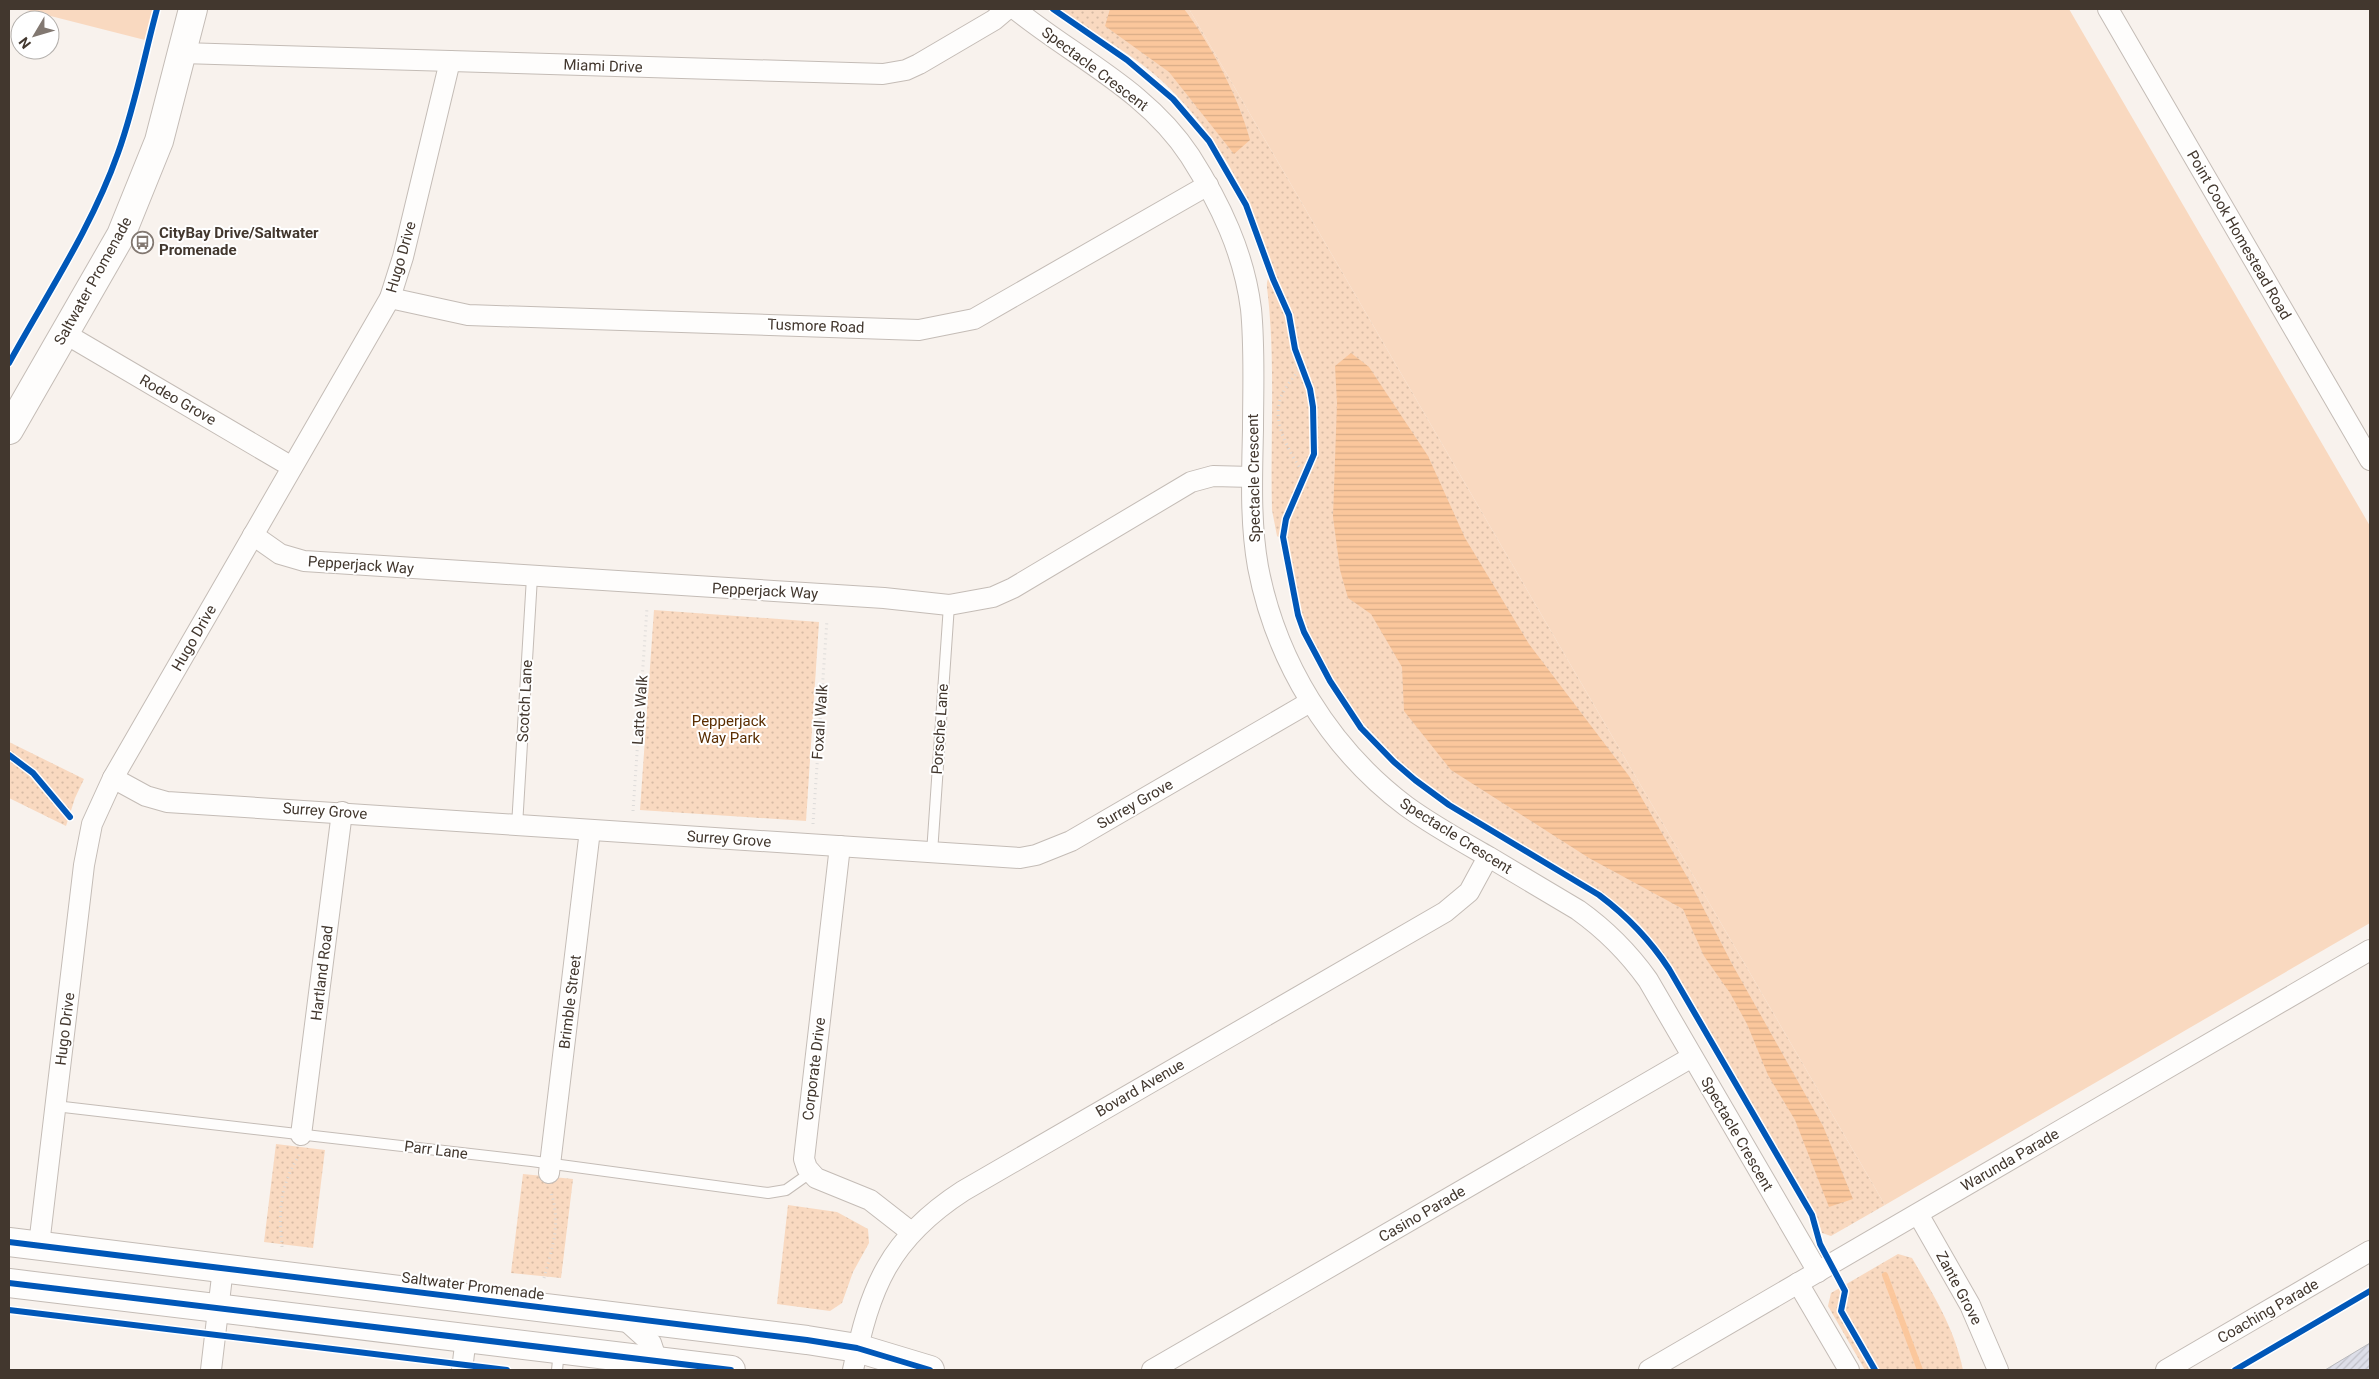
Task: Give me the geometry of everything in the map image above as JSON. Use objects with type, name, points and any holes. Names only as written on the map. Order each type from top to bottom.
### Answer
[{"type":"street","name":"Saltwater Promenade","points":[[9,430],[121,235],[136,201],[159,141],[193,9]]},
{"type":"street","name":"Miami Drive","points":[[182,53],[883,74],[906,70],[919,64],[994,20],[1007,9]]},
{"type":"street","name":"Spectacle Crescent","points":[[1015,9],[1140,100],[1158,116],[1188,153],[1208,185],[1232,234],[1246,280],[1251,308],[1253,364],[1252,477],[1255,540],[1266,599],[1286,656],[1310,702],[1352,756],[1388,792],[1431,823],[1578,910],[1613,937],[1648,980],[1818,1272]]},
{"type":"street","name":"Point Cook Homestead Road","points":[[2108,9],[2370,460]]},
{"type":"street","name":"Hugo Drive","points":[[39,1245],[88,840],[97,811],[113,778],[390,298],[403,257],[450,61]]},
{"type":"street","name":"Tusmore Road","points":[[390,298],[468,315],[919,330],[974,319],[1208,185]]},
{"type":"street","name":"Rodeo Grove","points":[[64,333],[292,467]]},
{"type":"street","name":"Pepperjack Way","points":[[253,535],[280,554],[304,561],[884,598],[949,605],[975,602],[1013,588],[1192,482],[1213,476],[1252,477]]},
{"type":"street","name":"Surrey Grove","points":[[113,778],[146,796],[167,802],[342,812],[516,826],[1007,858],[1036,855],[1071,841],[1310,702]]},
{"type":"street","name":"Hartland Road","points":[[301,1143],[342,812]]},
{"type":"street","name":"Brimble Street","points":[[550,1176],[590,830]]},
{"type":"street","name":"Corporate Drive","points":[[810,1173],[804,1159],[805,1141],[840,846]]},
{"type":"street","name":"Bovard Avenue","points":[[855,1359],[878,1281],[888,1262],[911,1232],[930,1214],[963,1191],[1446,912],[1469,892],[1488,857]]},
{"type":"street","name":"Warunda Parade","points":[[1649,1370],[2370,950]]},
{"type":"street","name":"Casino Parade","points":[[1152,1370],[1692,1057]]},
{"type":"street","points":[[810,1173],[820,1180],[850,1190],[870,1200],[911,1232]]},
{"type":"street","name":"Zante Grove","points":[[1918,1214],[1970,1305],[1996,1368]]},
{"type":"street","name":"Saltwater Promenade","points":[[9,1242],[621,1316],[855,1359],[930,1370]]},
{"type":"street","name":"Coaching Parade","points":[[2166,1370],[2370,1251]]},
{"type":"street","points":[[211,1370],[223,1268]]},
{"type":"street","points":[[9,1283],[466,1337],[558,1360],[731,1370]]},
{"type":"street","points":[[1798,1284],[1849,1370]]},
{"type":"street","points":[[621,1316],[645,1336],[651,1365]]},
{"type":"street","points":[[462,1370],[466,1337]]},
{"type":"lane","name":"Scotch Lane","points":[[516,826],[532,577]]},
{"type":"lane","name":"Porsche Lane","points":[[932,853],[949,605]]},
{"type":"lane","name":"Parr Lane","points":[[55,1106],[301,1143],[550,1176],[768,1193],[786,1190],[810,1173]]},
{"type":"path","points":[[1302,367],[1285,390],[1279,409],[1284,439],[1305,476]]},
{"type":"path","points":[[282,1247],[279,1211],[286,1176],[301,1143]]},
{"type":"path","points":[[544,1278],[556,1235],[556,1207],[550,1176]]},
{"type":"green space","points":[[23,9],[153,9],[145,40],[60,18],[60,10]]},
{"type":"green space","points":[[1060,9],[1189,9],[1885,1205],[1831,1236],[1822,1233],[1818,1220],[1690,997],[1662,952],[1646,931],[1627,912],[1604,895],[1487,826],[1431,789],[1380,742],[1364,724],[1335,684],[1304,619],[1298,600],[1286,541],[1277,536],[1272,510],[1272,370],[1267,284],[1270,268],[1268,256],[1254,218],[1245,196],[1222,154],[1209,134],[1179,98],[1138,61]]},
{"type":"green space","points":[[1189,9],[2069,9],[2370,526],[2370,923],[1885,1205]]},
{"type":"green space","name":"Pepperjack Way Park","points":[[654,610],[819,622],[806,821],[640,810]]},
{"type":"green space","points":[[9,742],[84,779],[75,798],[66,826],[9,798]]},
{"type":"green space","points":[[276,1144],[325,1150],[313,1248],[264,1242]]},
{"type":"green space","points":[[523,1174],[573,1179],[561,1278],[511,1273]]},
{"type":"green space","points":[[788,1205],[837,1212],[868,1229],[869,1243],[853,1272],[842,1303],[830,1311],[777,1304]]},
{"type":"green space","points":[[1898,1254],[1912,1258],[1928,1285],[1955,1340],[1963,1370],[1865,1370],[1828,1306],[1831,1293]]},
{"type":"shaded area","points":[[1110,9],[1184,9],[1204,38],[1223,72],[1239,107],[1250,140],[1234,154],[1169,72],[1105,26]]},
{"type":"shaded area","points":[[1351,353],[1369,367],[1428,456],[1465,538],[1529,644],[1629,776],[1690,882],[1732,964],[1823,1126],[1853,1199],[1829,1207],[1795,1120],[1768,1075],[1747,1024],[1730,993],[1704,956],[1683,909],[1589,858],[1451,770],[1404,711],[1402,667],[1371,614],[1348,598],[1340,570],[1333,517],[1337,403],[1335,366]]},
{"type":"building","points":[[2370,1343],[2370,1370],[2325,1370]]},
{"type":"waterway","points":[[1885,1275],[1920,1370]]},
{"type":"cycle path","points":[[9,363],[82,234],[107,180],[129,117],[157,9]]},
{"type":"cycle path","points":[[1053,9],[1127,60],[1173,99],[1209,141],[1246,205],[1273,279],[1289,315],[1295,349],[1310,389],[1313,407],[1314,454],[1286,519],[1283,537],[1298,615],[1304,632],[1330,681],[1361,728],[1394,762],[1415,780],[1449,805],[1599,895],[1619,911],[1654,948],[1669,969],[1812,1215],[1820,1244],[1845,1291],[1841,1311],[1875,1370]]},
{"type":"cycle path","points":[[9,755],[33,773],[70,817]]},
{"type":"cycle path","points":[[9,1242],[807,1340],[857,1348],[930,1370]]},
{"type":"cycle path","points":[[9,1283],[731,1370]]},
{"type":"cycle path","points":[[2235,1370],[2370,1291]]},
{"type":"cycle path","points":[[9,1310],[507,1370]]},
{"type":"place","name":"CityBay Drive/Saltwater Promenade","points":[[143,242]]}]
